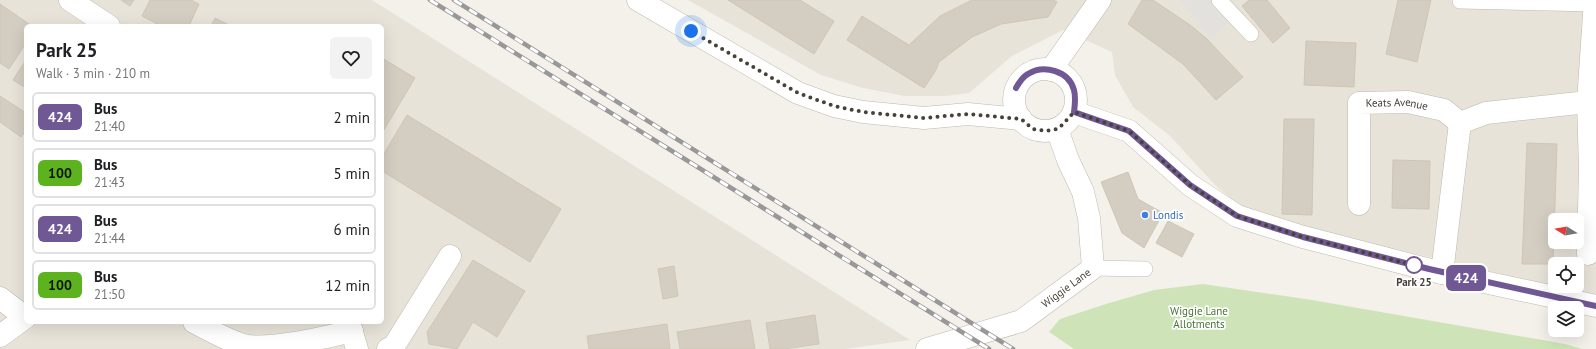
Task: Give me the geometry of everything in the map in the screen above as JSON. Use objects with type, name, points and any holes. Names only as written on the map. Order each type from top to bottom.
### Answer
[{"type":"street","points":[[70,0],[105,24]]},
{"type":"street","points":[[638,0],[798,93],[834,106],[863,112],[924,118],[968,114],[1021,119]]},
{"type":"street","points":[[1051,70],[1100,0]]},
{"type":"street","points":[[1588,254],[1590,169],[1588,102],[1595,2]]},
{"type":"street","points":[[1038,70],[1051,70],[1061,74],[1069,81],[1074,89],[1076,99],[1074,112],[1068,121],[1057,129],[1046,131],[1033,129],[1021,119],[1015,110],[1014,101],[1016,88],[1022,79],[1028,74],[1038,70]]},
{"type":"street","name":"Keats Avenue","points":[[1359,204],[1359,103],[1408,102],[1444,110],[1460,123]]},
{"type":"street","points":[[1442,272],[1460,123],[1486,113],[1588,102]]},
{"type":"street","points":[[1074,112],[1129,131],[1190,185],[1237,216],[1303,237],[1442,272],[1596,306]]},
{"type":"street","name":"Wiggie Lane","points":[[927,349],[1021,321],[1093,268],[1090,218],[1083,192],[1068,160],[1057,129]]},
{"type":"street","points":[[391,348],[450,256]]},
{"type":"street","points":[[0,298],[24,316]]},
{"type":"street","points":[[0,336],[24,318]]},
{"type":"street","points":[[198,324],[225,338],[248,346],[274,348],[353,334]]},
{"type":"lane","points":[[1219,0],[1251,34]]},
{"type":"lane","points":[[1460,1],[1595,2]]},
{"type":"lane","points":[[1093,268],[1145,269]]},
{"type":"shaded area","points":[[0,0],[372,0],[910,340],[845,349],[0,349]]},
{"type":"shaded area","points":[[688,0],[1596,0],[1596,296],[1583,293],[1584,257],[1548,257],[1548,285],[1322,232],[1242,208],[1215,185],[1170,136],[1133,107],[1115,75],[1112,52],[1063,30],[1012,56],[969,93],[945,96],[905,96],[863,88],[821,75]]},
{"type":"shaded area","points":[[1180,0],[1230,0],[1241,11],[1211,39]]},
{"type":"green space","name":"Wiggie Lane Allotments","points":[[1203,284],[1312,300],[1565,344],[1582,349],[1074,349],[1049,332],[1060,319],[1106,304],[1154,290]]},
{"type":"building","points":[[121,0],[134,0],[130,6]]},
{"type":"building","points":[[150,0],[191,0],[199,4],[190,24],[157,24],[142,16]]},
{"type":"building","points":[[728,0],[800,0],[834,21],[814,54]]},
{"type":"building","points":[[972,0],[1053,0],[1057,2],[1048,17],[1001,24],[972,37],[939,62],[936,70],[924,88],[847,40],[862,16],[909,45],[940,16]]},
{"type":"building","points":[[1142,0],[1153,0],[1190,25],[1206,38],[1243,77],[1216,100],[1183,64],[1128,24]]},
{"type":"building","points":[[1249,0],[1267,0],[1290,28],[1273,43],[1242,6]]},
{"type":"building","points":[[1398,0],[1431,0],[1417,62],[1386,54]]},
{"type":"building","points":[[0,4],[29,24],[24,24],[24,46],[9,69],[0,63]]},
{"type":"building","points":[[215,18],[227,24],[212,24]]},
{"type":"building","points":[[1306,41],[1356,43],[1354,87],[1304,85]]},
{"type":"building","points":[[384,59],[415,78],[384,130]]},
{"type":"building","points":[[24,63],[24,87],[13,80]]},
{"type":"building","points":[[0,96],[24,112],[24,133],[21,137],[0,122]]},
{"type":"building","points":[[407,115],[561,209],[530,262],[384,172],[384,154]]},
{"type":"building","points":[[1284,119],[1314,119],[1312,215],[1282,214]]},
{"type":"building","points":[[1527,143],[1557,144],[1555,213],[1548,213],[1548,249],[1554,249],[1553,257],[1548,257],[1548,264],[1522,264]]},
{"type":"building","points":[[1393,160],[1430,161],[1429,209],[1392,208]]},
{"type":"building","points":[[1128,172],[1138,199],[1163,213],[1144,248],[1122,233],[1101,182]]},
{"type":"building","points":[[1168,221],[1194,234],[1182,257],[1156,243]]},
{"type":"building","points":[[473,260],[525,291],[497,337],[473,322],[457,349],[429,344],[427,332]]},
{"type":"building","points":[[674,266],[678,296],[663,299],[658,269]]},
{"type":"building","points":[[815,315],[819,344],[784,349],[770,349],[766,323]]},
{"type":"building","points":[[750,320],[755,349],[680,349],[677,332]]},
{"type":"building","points":[[667,324],[670,349],[589,349],[587,336]]},
{"type":"railway","points":[[430,0],[989,349]]},
{"type":"railway","points":[[454,0],[1013,349]]},
{"type":"bus line","name":"424","points":[[1016,88],[1022,79],[1028,74],[1038,70],[1051,70],[1061,74],[1069,81],[1074,89],[1076,99],[1074,112],[1129,131],[1190,185],[1237,216],[1303,237],[1429,269],[1596,306]]},
{"type":"place","name":"Londis","points":[[1145,215]]},
{"type":"place","name":"Park 25","points":[[1414,265]]},
{"type":"route","points":[[691,31],[798,93],[834,106],[863,112],[924,118],[968,114],[1021,119],[1033,129],[1046,131],[1057,129],[1068,121],[1074,112],[1129,131],[1190,185],[1237,216],[1303,237],[1417,266],[1414,265]]}]
